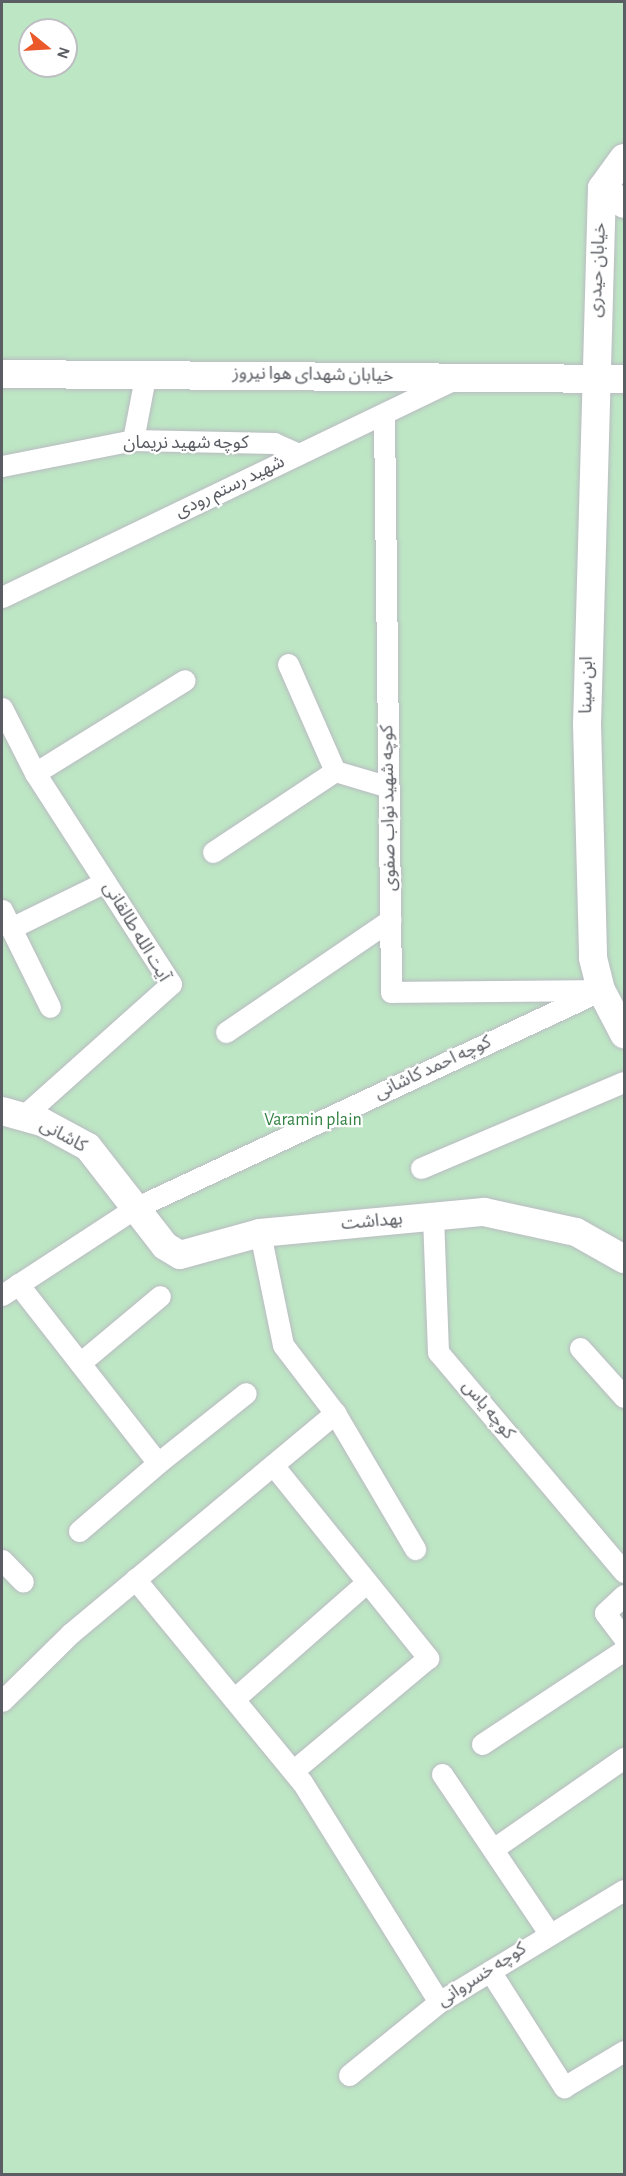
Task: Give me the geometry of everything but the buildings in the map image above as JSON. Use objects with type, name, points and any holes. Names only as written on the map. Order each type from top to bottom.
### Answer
[{"type":"street","points":[[613,196],[624,158]]},
{"type":"street","name":"خیابان حیدری","points":[[593,380],[613,196]]},
{"type":"street","points":[[134,440],[146,372]]},
{"type":"street","name":"خیابان شهدای هوا نیروز","points":[[2,374],[146,372],[624,379]]},
{"type":"street","name":"شهید رستم رودی","points":[[2,597],[459,377]]},
{"type":"street","name":"ابن سینا","points":[[593,380],[587,724],[593,958],[601,990],[624,1034]]},
{"type":"street","name":"کوچه شهید نواب صفوی","points":[[384,415],[391,992],[601,990]]},
{"type":"street","name":"کوچه شهید نریمان","points":[[2,466],[134,440],[274,443],[299,454]]},
{"type":"street","points":[[288,664],[335,771],[389,787]]},
{"type":"street","points":[[36,772],[185,680]]},
{"type":"street","name":"آیت الله طالقانی","points":[[2,708],[36,772],[171,984],[12,1114]]},
{"type":"street","points":[[213,852],[335,771]]},
{"type":"street","points":[[50,1006],[6,919],[105,882]]},
{"type":"street","points":[[226,1032],[390,920]]},
{"type":"street","name":"کوچه احمد کاشانی","points":[[10,1289],[135,1208],[601,990]]},
{"type":"street","points":[[421,1168],[624,1082]]},
{"type":"street","name":"کاشانی","points":[[12,1114],[88,1148],[135,1208]]},
{"type":"street","name":"بهداشت","points":[[135,1208],[165,1246],[180,1255],[260,1233],[484,1212],[576,1232],[624,1259]]},
{"type":"street","name":"کوچه یاس","points":[[433,1216],[438,1352],[624,1572]]},
{"type":"street","points":[[260,1233],[282,1345],[335,1413],[415,1549]]},
{"type":"street","points":[[10,1289],[80,1363],[158,1463]]},
{"type":"street","points":[[80,1363],[160,1296]]},
{"type":"street","points":[[580,1347],[624,1397]]},
{"type":"street","points":[[79,1531],[158,1463],[246,1393]]},
{"type":"street","points":[[2,1701],[135,1580],[335,1413]]},
{"type":"street","points":[[273,1465],[428,1658],[293,1771]]},
{"type":"street","points":[[2,1560],[23,1582]]},
{"type":"street","points":[[135,1580],[293,1771],[438,2002]]},
{"type":"street","points":[[234,1700],[367,1582]]},
{"type":"street","points":[[624,1595],[605,1613],[624,1638]]},
{"type":"street","points":[[482,1744],[624,1650]]},
{"type":"street","points":[[492,1849],[624,1758]]},
{"type":"street","points":[[442,1774],[548,1932]]},
{"type":"street","name":"کوچه خسروانی","points":[[349,2075],[438,2002],[548,1932],[624,1890]]},
{"type":"street","points":[[490,1971],[564,2087],[624,2051]]},
{"type":"green space","name":"Varamin plain","points":[[2,2],[624,2],[624,2174],[2,2174]]}]
